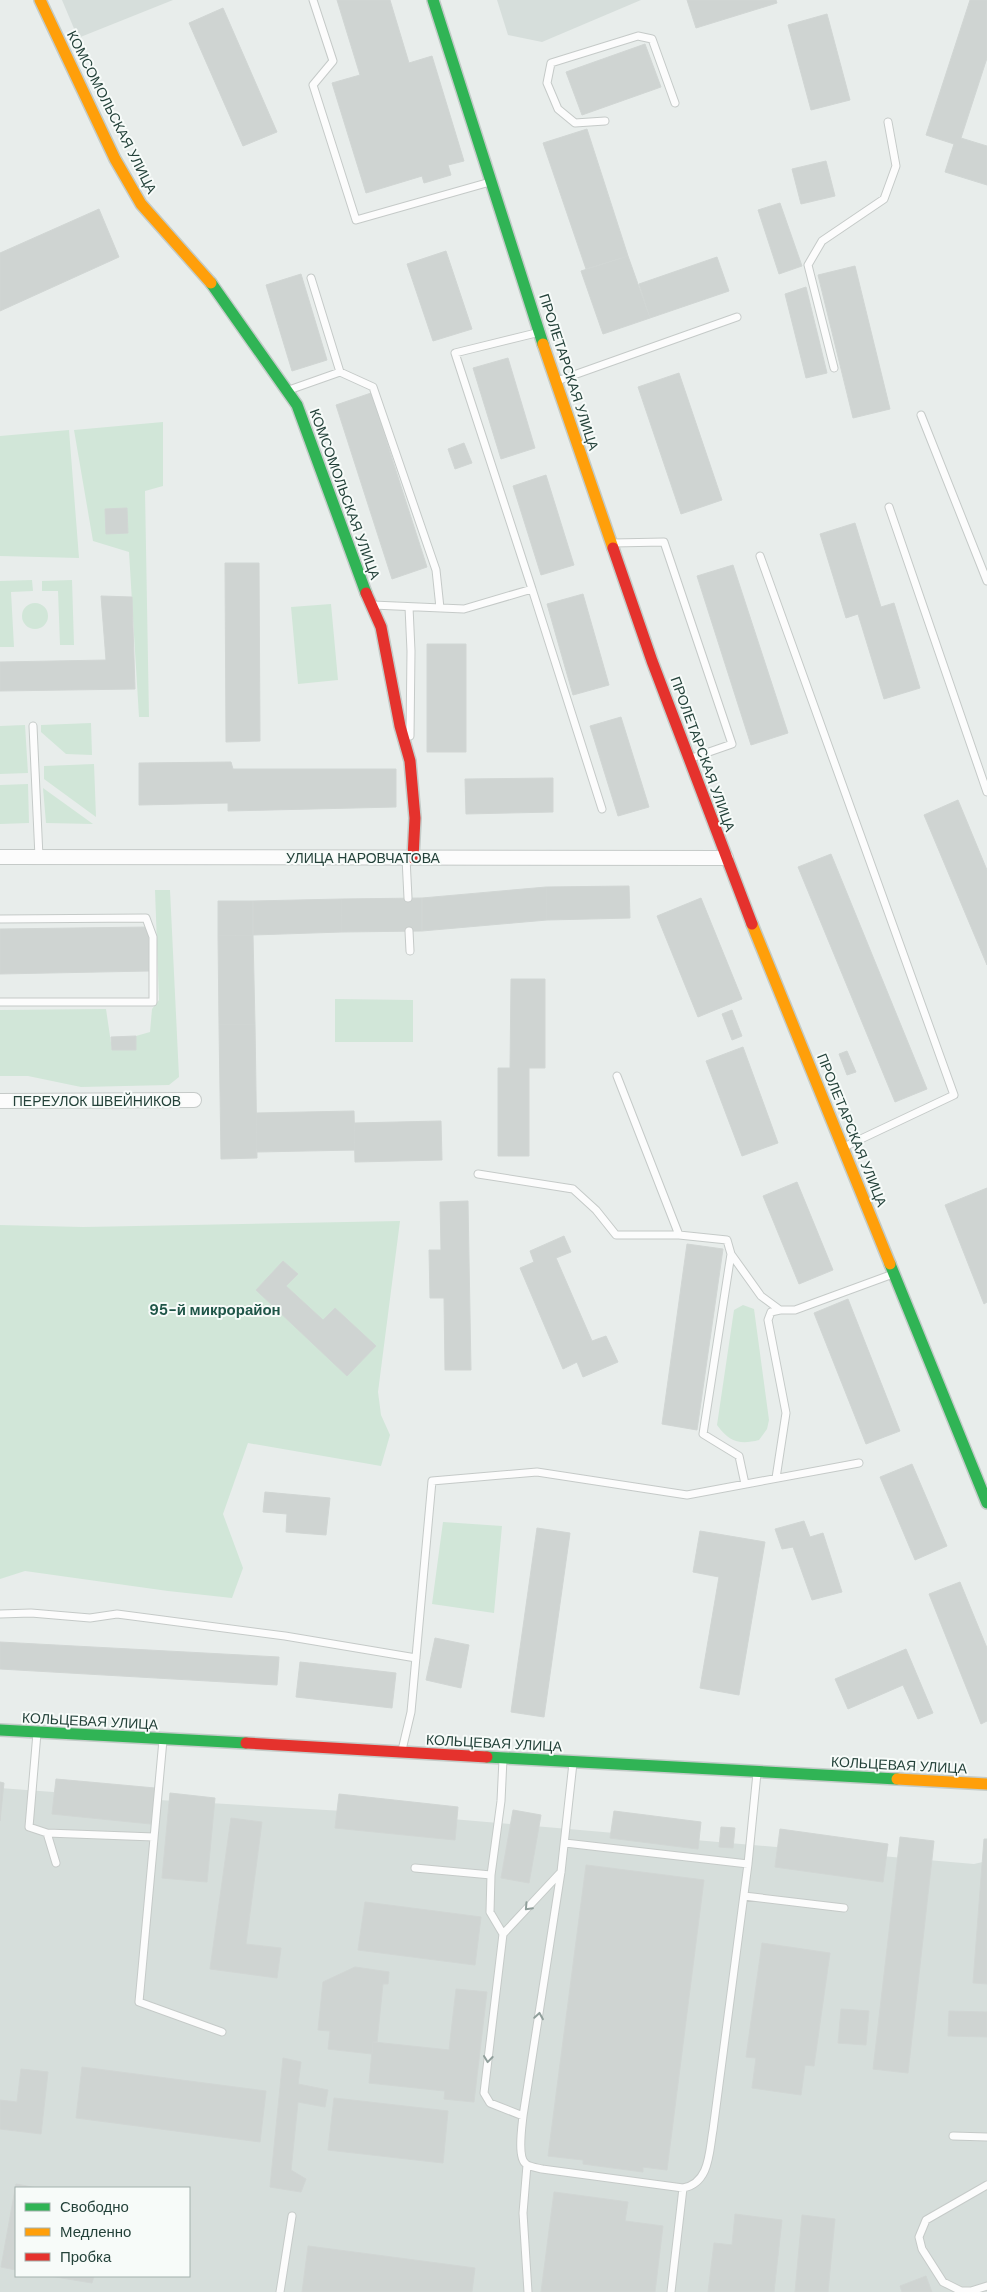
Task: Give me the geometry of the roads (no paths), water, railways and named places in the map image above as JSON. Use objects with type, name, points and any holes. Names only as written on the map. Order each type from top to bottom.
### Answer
[{"type":"street","name":"КОМСОМОЛЬСКАЯ УЛИЦА","points":[[40,0],[115,159],[141,204],[208,280],[297,405],[370,605],[381,628],[400,726],[410,762],[414,818],[410,858]]},
{"type":"street","name":"ПРОЛЕТАРСКАЯ УЛИЦА","points":[[433,0],[555,382],[689,759],[726,858],[987,1503]]},
{"type":"street","name":"УЛИЦА НАРОВЧАТОВА","points":[[0,857],[726,858]]},
{"type":"street","name":"ПЕРЕУЛОК ШВЕЙНИКОВ","points":[[0,1101],[194,1100]]},
{"type":"street","name":"КОЛЬЦЕВАЯ УЛИЦА","points":[[0,1730],[574,1763],[987,1784]]},
{"type":"lane","points":[[313,0],[333,61],[313,85],[356,220],[491,182]]},
{"type":"lane","points":[[605,121],[575,124],[558,110],[547,83],[551,63],[638,36],[652,38],[675,103]]},
{"type":"lane","points":[[834,368],[808,265],[822,241],[884,199],[896,166],[888,122]]},
{"type":"lane","points":[[311,278],[340,372]]},
{"type":"lane","points":[[555,382],[737,316]]},
{"type":"lane","points":[[539,332],[455,353],[602,809]]},
{"type":"lane","points":[[287,391],[340,372],[373,387],[436,570],[440,608]]},
{"type":"lane","points":[[921,415],[987,582]]},
{"type":"lane","points":[[889,507],[987,792]]},
{"type":"lane","points":[[611,543],[664,542],[732,744],[689,759]]},
{"type":"lane","points":[[760,556],[954,1095],[844,1148]]},
{"type":"lane","points":[[370,605],[464,609],[532,589]]},
{"type":"lane","points":[[409,607],[412,650],[410,762]]},
{"type":"lane","points":[[33,726],[40,857]]},
{"type":"lane","points":[[408,898],[410,858]]},
{"type":"lane","points":[[0,919],[146,918],[153,937],[153,1002],[0,1002]]},
{"type":"lane","points":[[409,931],[410,951]]},
{"type":"lane","points":[[617,1076],[679,1235]]},
{"type":"lane","points":[[478,1174],[573,1189],[596,1210],[616,1235],[679,1235],[726,1240],[731,1254],[761,1296],[780,1310]]},
{"type":"lane","points":[[731,1254],[703,1434],[739,1456],[746,1484]]},
{"type":"lane","points":[[776,1478],[786,1413],[768,1320],[771,1312],[795,1310],[894,1274]]},
{"type":"lane","points":[[402,1753],[411,1712],[432,1481],[537,1472],[686,1495],[859,1463]]},
{"type":"lane","points":[[0,1614],[30,1613],[90,1618],[116,1614],[286,1636],[416,1658]]},
{"type":"lane","points":[[37,1733],[29,1827],[47,1833],[154,1837]]},
{"type":"lane","points":[[163,1740],[140,2002],[222,2032]]},
{"type":"lane","points":[[503,1759],[501,1801],[491,1875],[490,1912],[503,1934]]},
{"type":"lane","points":[[528,2292],[523,2213],[526,2165],[522,2153],[524,2116],[562,1872],[574,1763]]},
{"type":"lane","points":[[526,2165],[542,2169],[683,2188],[690,2187],[700,2180],[706,2169],[713,2130],[748,1864],[757,1773]]},
{"type":"lane","points":[[47,1833],[56,1863]]},
{"type":"lane","points":[[565,1843],[748,1864]]},
{"type":"lane","points":[[415,1868],[491,1875]]},
{"type":"lane","points":[[524,2116],[499,2109],[490,2103],[484,2093],[503,1934],[562,1872]]},
{"type":"lane","points":[[744,1896],[844,1908]]},
{"type":"lane","points":[[953,2136],[987,2136]]},
{"type":"lane","points":[[987,2185],[926,2220],[920,2237],[922,2249],[943,2282],[961,2291],[971,2291],[987,2286]]},
{"type":"lane","points":[[671,2292],[683,2188]]},
{"type":"lane","points":[[280,2292],[292,2216]]},
{"type":"district","name":"95-й микрорайон","points":[[215,1310]]}]
